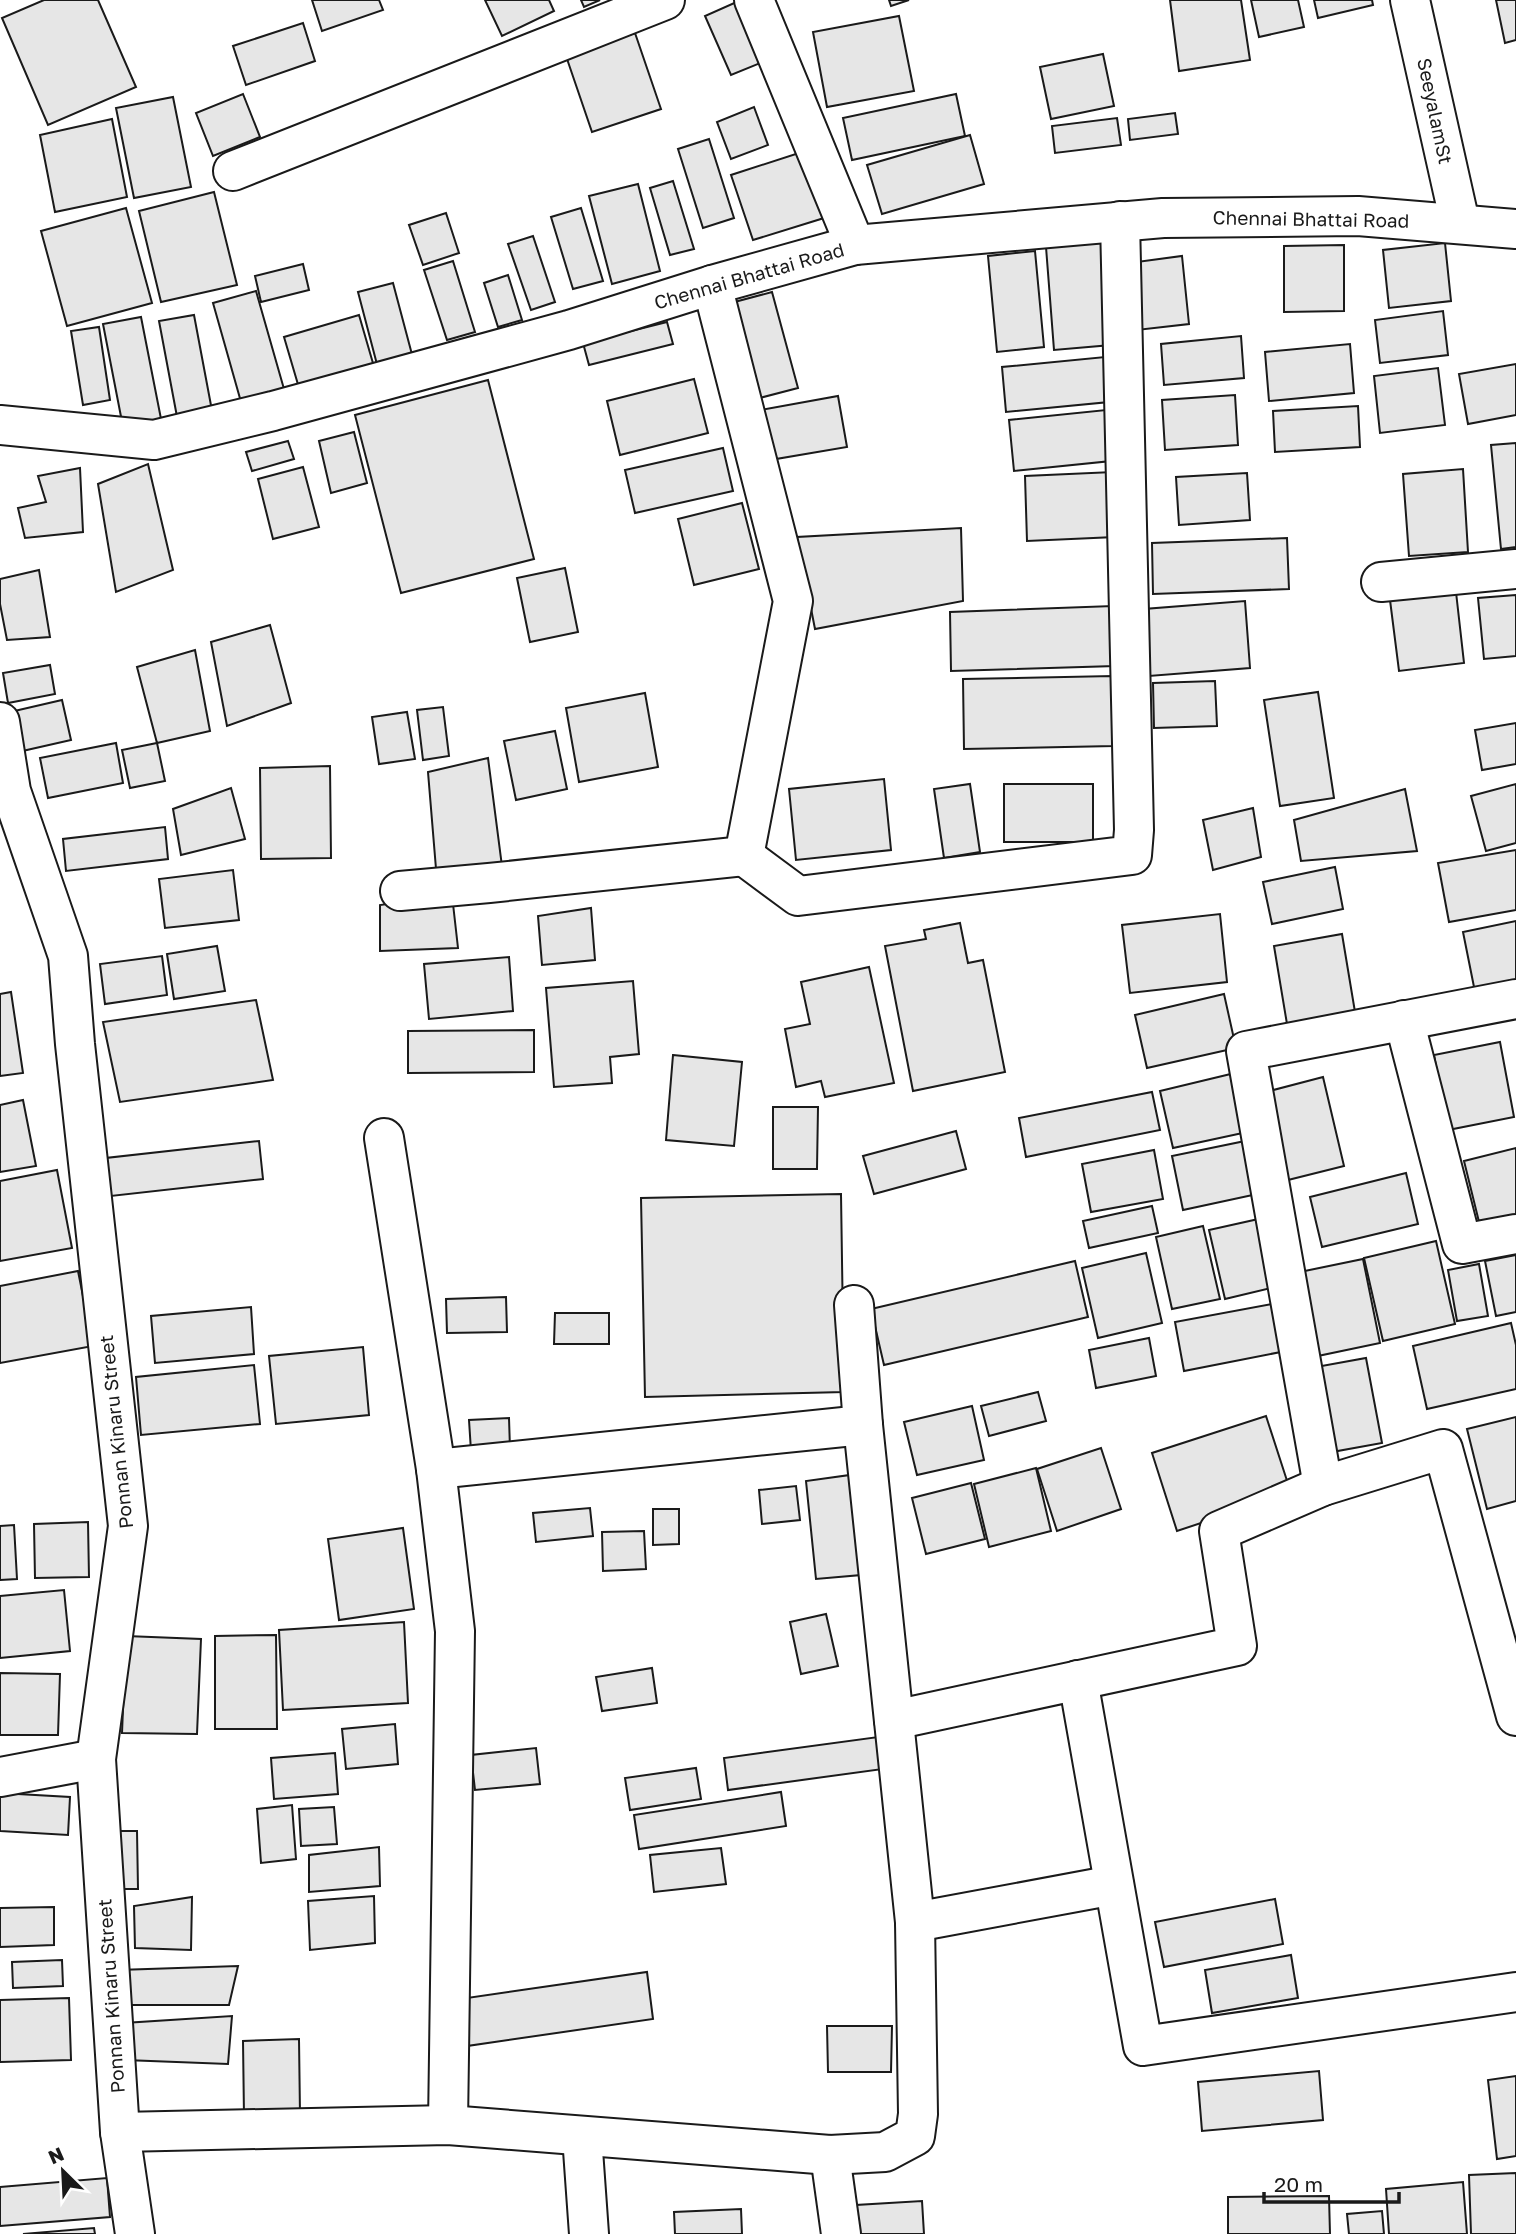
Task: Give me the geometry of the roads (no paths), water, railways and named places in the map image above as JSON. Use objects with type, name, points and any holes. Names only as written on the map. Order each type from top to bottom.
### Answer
[{"type":"street","points":[[233,170],[665,0]]},
{"type":"street","points":[[754,0],[855,245]]},
{"type":"street","name":"SeeyalamSt","points":[[1410,0],[1460,223]]},
{"type":"street","name":"Chennai Bhattai Road","points":[[0,425],[154,440],[273,411],[555,333],[855,245],[1163,218],[1358,216],[1516,229]]},
{"type":"street","points":[[400,891],[744,856],[798,896],[1132,855],[1134,830],[1120,221]]},
{"type":"street","points":[[712,285],[793,601],[744,856]]},
{"type":"street","points":[[1381,582],[1516,569]]},
{"type":"street","name":"Ponnan Kinaru Street","points":[[0,722],[11,791],[68,956],[128,1527],[96,1759],[120,2132],[135,2234]]},
{"type":"street","points":[[1323,1486],[1246,1051],[1516,999]]},
{"type":"street","points":[[1404,1020],[1462,1244],[1516,1234]]},
{"type":"street","points":[[384,1138],[436,1469],[455,1631],[449,2125]]},
{"type":"street","points":[[120,2132],[449,2125],[830,2155],[885,2152],[915,2136],[918,2114],[915,1922],[863,1425],[854,1305]]},
{"type":"street","points":[[436,1469],[863,1425]]},
{"type":"street","points":[[894,1720],[1237,1646],[1219,1531],[1323,1486],[1443,1449],[1516,1716]]},
{"type":"street","points":[[1077,1680],[1143,2046],[1516,1992]]},
{"type":"street","points":[[0,1777],[96,1759]]},
{"type":"street","points":[[915,1922],[1114,1885]]},
{"type":"street","points":[[582,2136],[589,2234]]},
{"type":"street","points":[[830,2155],[842,2234]]}]
